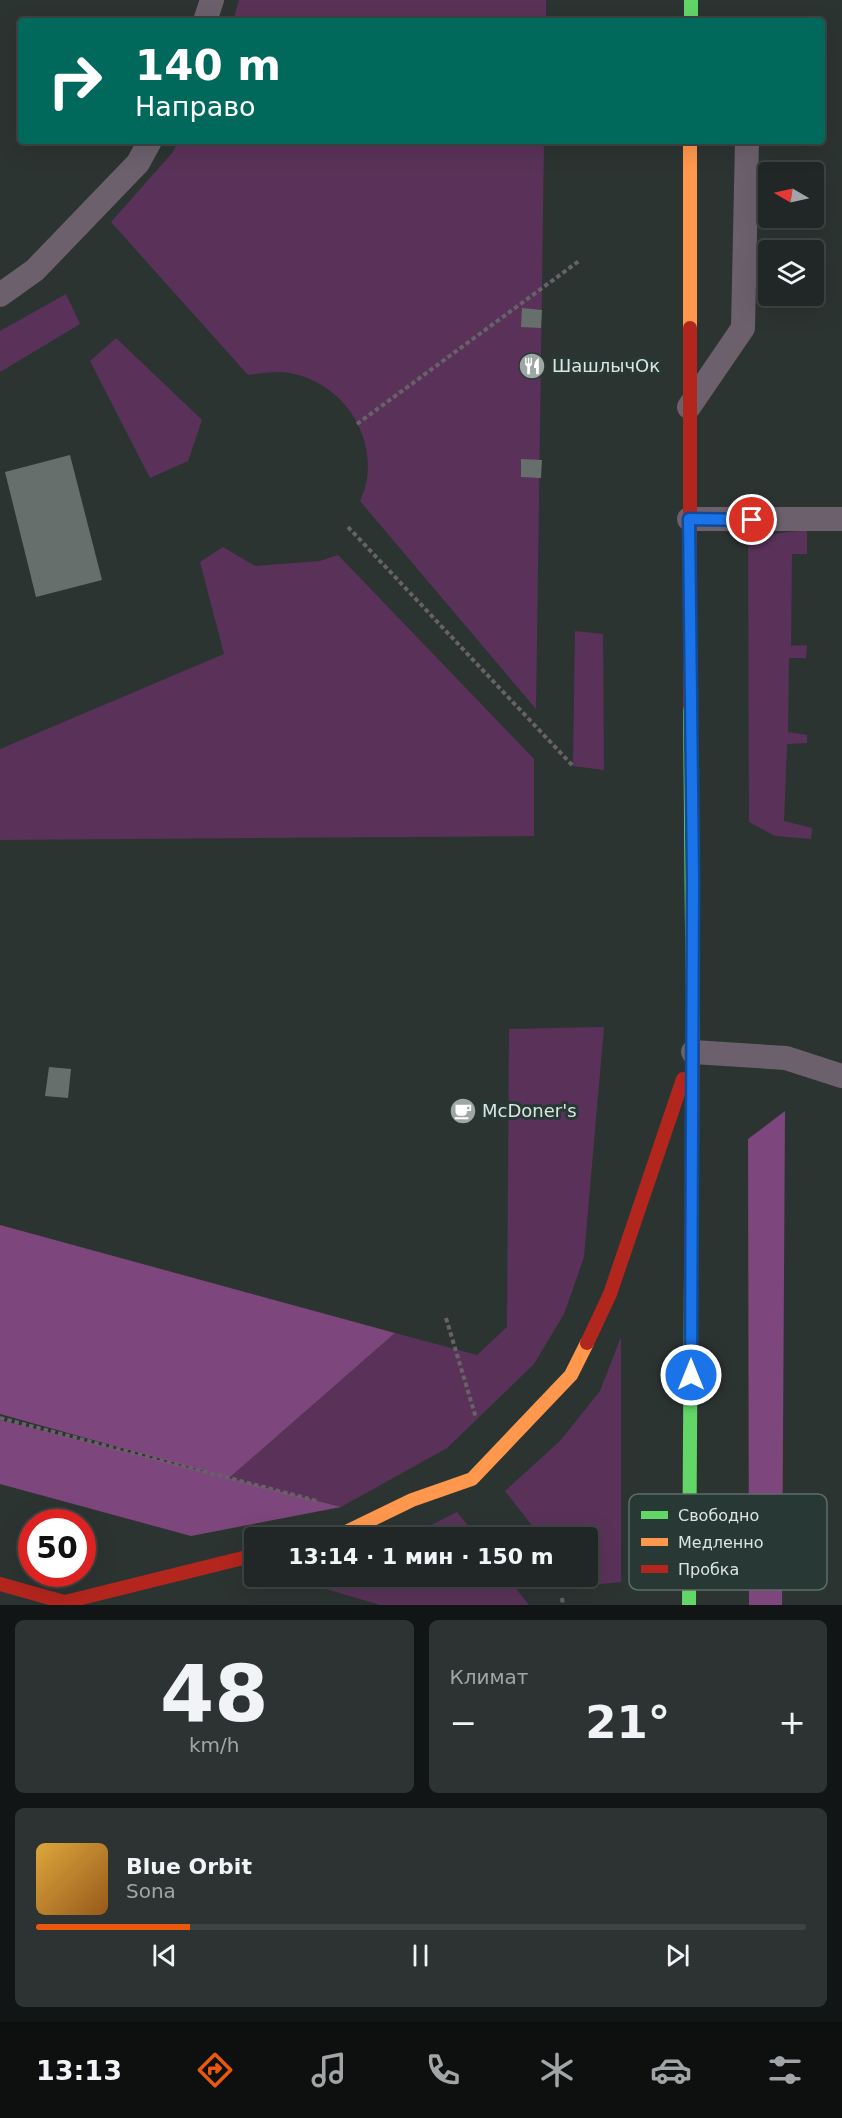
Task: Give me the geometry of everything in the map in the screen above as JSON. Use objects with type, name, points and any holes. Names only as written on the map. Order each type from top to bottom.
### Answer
[{"type":"main road","points":[[690,144],[689,519],[693,1052],[690,1494]]},
{"type":"main road","points":[[356,1527],[412,1500],[472,1479],[571,1375],[610,1294],[693,1052]]},
{"type":"main road","points":[[0,1584],[68,1604],[244,1559]]},
{"type":"main road","points":[[689,1590],[689,1605]]},
{"type":"lane","points":[[206,18],[212,0]]},
{"type":"lane","points":[[0,295],[35,270],[138,163],[148,144]]},
{"type":"lane","points":[[689,408],[744,328],[747,144]]},
{"type":"lane","points":[[689,519],[842,519]]},
{"type":"lane","points":[[693,1052],[786,1058],[842,1076]]},
{"type":"path","points":[[357,424],[579,261]]},
{"type":"path","points":[[348,527],[573,766]]},
{"type":"path","points":[[446,1318],[478,1424]]},
{"type":"path","points":[[0,1418],[318,1501]]},
{"type":"path","points":[[562,1598],[563,1605]]},
{"type":"shaded area","points":[[239,0],[546,0],[546,18],[234,18]]},
{"type":"shaded area","points":[[177,144],[544,144],[536,709],[360,501],[367,479],[368,461],[365,444],[351,412],[340,399],[311,379],[294,374],[277,372],[248,375],[111,222],[173,152]]},
{"type":"shaded area","points":[[66,294],[80,324],[0,372],[0,331]]},
{"type":"shaded area","points":[[116,338],[202,420],[188,461],[150,478],[90,361]]},
{"type":"shaded area","points":[[807,530],[807,554],[792,554],[791,646],[807,645],[806,658],[789,658],[788,732],[807,735],[807,743],[787,744],[784,821],[812,828],[811,839],[775,836],[749,822],[748,537]]},
{"type":"shaded area","points":[[223,547],[255,566],[320,561],[338,555],[534,759],[534,836],[0,840],[0,749],[224,654],[200,562]]},
{"type":"shaded area","points":[[575,631],[603,634],[604,770],[573,766]]},
{"type":"shaded area","points":[[604,1027],[584,1257],[564,1314],[534,1364],[447,1448],[341,1507],[229,1478],[395,1333],[477,1355],[507,1327],[509,1029]]},
{"type":"shaded area","points":[[785,1111],[783,1494],[749,1494],[748,1139]]},
{"type":"shaded area","points":[[0,1225],[395,1333],[229,1478],[341,1507],[191,1536],[0,1484],[0,1420],[211,1473],[0,1414]]},
{"type":"shaded area","points":[[621,1337],[621,1582],[598,1584],[598,1527],[533,1527],[505,1491],[560,1441],[600,1391]]},
{"type":"shaded area","points":[[457,1512],[469,1527],[428,1527]]},
{"type":"shaded area","points":[[319,1587],[515,1587],[529,1605],[380,1605]]},
{"type":"shaded area","points":[[749,1590],[782,1590],[782,1605],[749,1605]]},
{"type":"building","points":[[522,308],[542,310],[541,328],[521,327]]},
{"type":"building","points":[[70,455],[102,580],[36,597],[5,472]]},
{"type":"building","points":[[521,459],[542,460],[541,478],[521,477]]},
{"type":"building","points":[[49,1067],[71,1069],[68,1098],[45,1096]]},
{"type":"traffic: fast","points":[[691,0],[691,18]]},
{"type":"traffic: fast","points":[[690,706],[693,1042]]},
{"type":"traffic: fast","points":[[690,1494],[691,1272]]},
{"type":"traffic: fast","points":[[689,1590],[689,1605]]},
{"type":"traffic: slow","points":[[690,144],[690,328]]},
{"type":"traffic: slow","points":[[356,1527],[412,1500],[472,1479],[571,1375],[587,1343]]},
{"type":"traffic: jam","points":[[690,328],[690,706]]},
{"type":"traffic: jam","points":[[691,1272],[693,1042]]},
{"type":"traffic: jam","points":[[587,1343],[610,1294],[683,1079]]},
{"type":"traffic: jam","points":[[65,1602],[244,1558]]},
{"type":"traffic: jam","points":[[0,1584],[75,1605]]},
{"type":"place","name":"ШашлычОк","points":[[532,366]]},
{"type":"place","name":"McDoner's","points":[[463,1111]]},
{"type":"route","points":[[691,1375],[693,881],[689,519],[752,520]]}]
